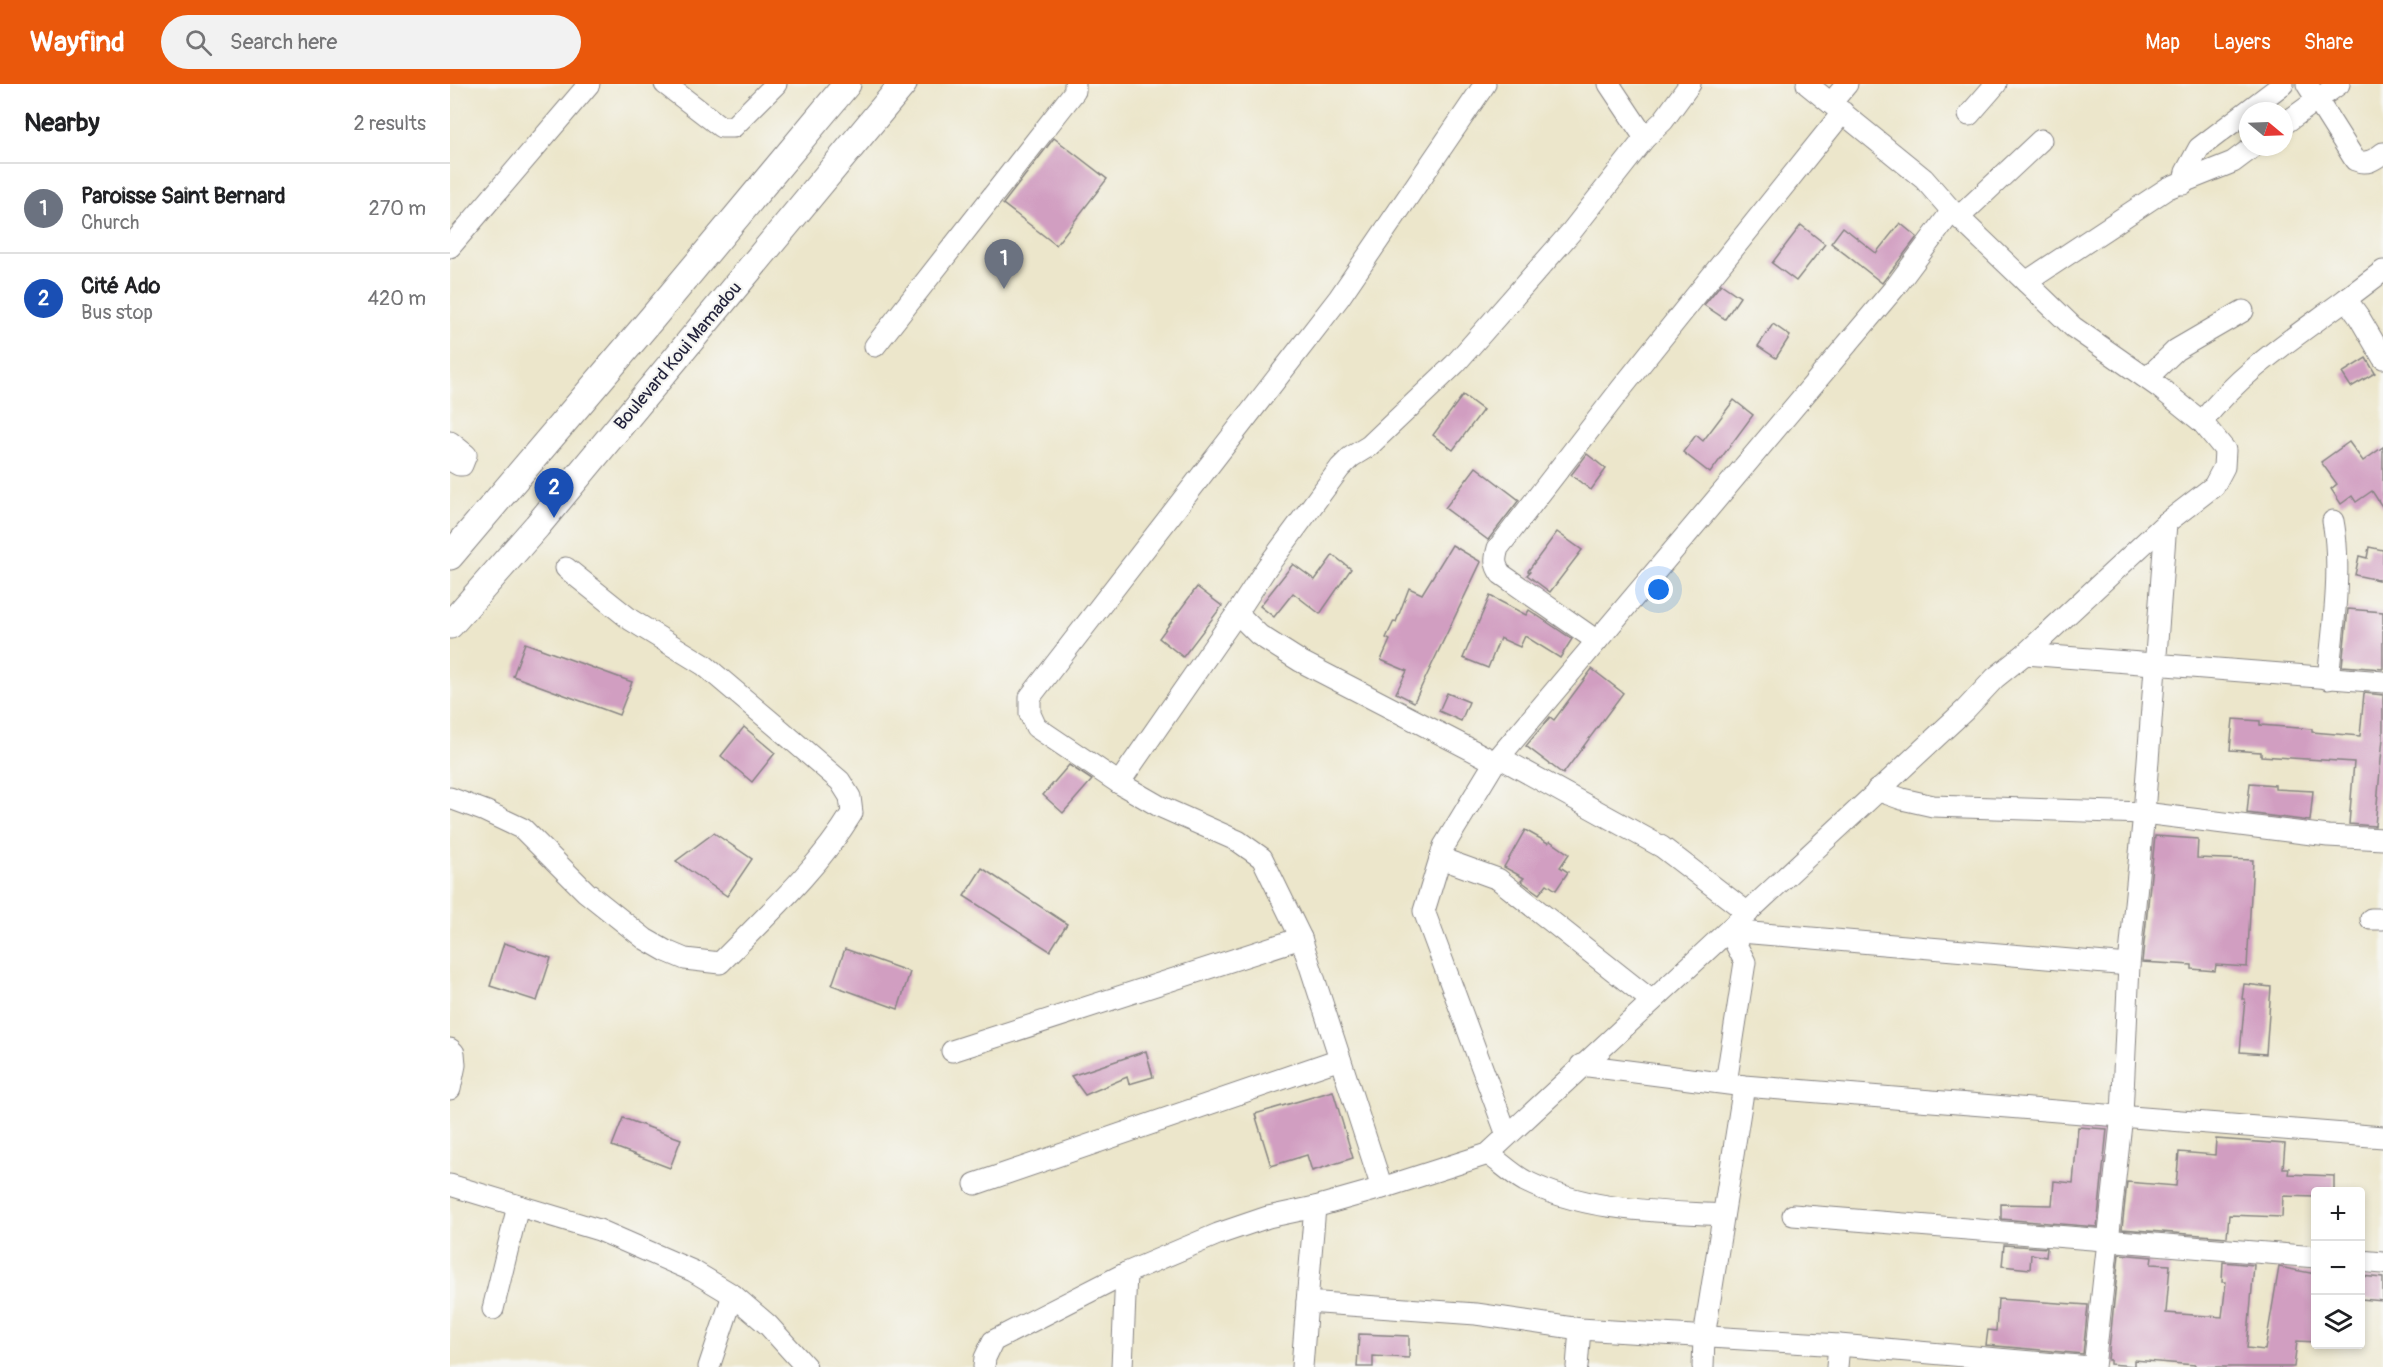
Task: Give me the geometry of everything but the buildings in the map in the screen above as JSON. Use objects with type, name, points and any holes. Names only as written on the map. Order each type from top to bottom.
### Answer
[{"type":"main road","points":[[450,556],[847,84]]},
{"type":"main road","name":"Boulevard Koui Mamadou","points":[[450,625],[537,526],[903,84]]},
{"type":"street","points":[[450,247],[588,84]]},
{"type":"street","points":[[666,84],[721,127],[733,127],[776,84]]},
{"type":"street","points":[[874,345],[1075,91],[1075,84]]},
{"type":"street","points":[[1382,1188],[1301,938],[1262,858],[1238,841],[1159,806],[1119,783],[1036,727],[1030,714],[1030,698],[1338,298],[1485,84]]},
{"type":"street","points":[[1609,84],[1645,138]]},
{"type":"street","points":[[1119,783],[1267,567],[1340,468],[1369,447],[1455,364],[1571,232],[1645,138],[1663,121],[1690,84]]},
{"type":"street","points":[[984,1367],[985,1358],[993,1341],[1126,1273],[1218,1234],[1268,1217],[1315,1207],[1382,1188],[1488,1154],[1965,710],[1995,678],[2025,654],[2166,523],[2214,486],[2224,467],[2225,450],[2202,422],[2147,378],[2073,327],[1955,214],[1924,179],[1808,84]]},
{"type":"street","points":[[1597,641],[1502,574],[1496,567],[1498,548],[1837,107],[1847,84]]},
{"type":"street","points":[[1969,115],[1996,84]]},
{"type":"street","points":[[2183,183],[2186,172],[2199,148],[2283,84]]},
{"type":"street","points":[[2293,114],[2312,92],[2339,84]]},
{"type":"street","points":[[2312,92],[2355,160],[2361,163],[2371,162],[2383,153]]},
{"type":"street","points":[[1507,1135],[1424,911],[1444,846],[1497,759],[1955,214],[2041,140]]},
{"type":"street","points":[[2026,282],[2168,188],[2233,162],[2241,156]]},
{"type":"street","points":[[2202,422],[2219,399],[2260,363],[2383,271]]},
{"type":"street","points":[[2346,299],[2383,358]]},
{"type":"street","points":[[2147,378],[2176,350],[2243,311]]},
{"type":"street","points":[[450,441],[466,455],[462,465],[450,460]]},
{"type":"street","points":[[2328,679],[2334,617],[2336,537],[2333,521]]},
{"type":"street","points":[[1307,1302],[1476,1314],[1580,1329],[1839,1345],[1963,1361],[2092,1367],[2109,1240],[2122,1115],[2129,965],[2144,813],[2166,523]]},
{"type":"street","points":[[450,798],[523,829],[586,892],[645,939],[685,959],[720,963],[806,873],[839,833],[852,813],[850,797],[840,781],[762,714],[704,665],[631,620],[566,568]]},
{"type":"street","points":[[1237,613],[1259,635],[1300,661],[1497,759],[1662,847],[1748,913]]},
{"type":"street","points":[[2025,654],[2383,682]]},
{"type":"street","points":[[1877,790],[1933,806],[2144,813],[2328,836],[2383,839]]},
{"type":"street","points":[[1440,858],[1498,879],[1652,1001]]},
{"type":"street","points":[[1729,931],[2129,965]]},
{"type":"street","points":[[1703,1367],[1704,1337],[1723,1215],[1745,962],[1729,931]]},
{"type":"street","points":[[952,1051],[1301,938]]},
{"type":"street","points":[[450,1049],[454,1053],[455,1065],[450,1089]]},
{"type":"street","points":[[975,1184],[1340,1059]]},
{"type":"street","points":[[1581,1065],[1735,1085],[2383,1137]]},
{"type":"street","points":[[1488,1154],[1524,1180],[1559,1194],[1614,1208],[1723,1215]]},
{"type":"street","points":[[450,1185],[600,1230],[693,1271],[733,1295],[768,1325],[806,1367]]},
{"type":"street","points":[[493,1309],[518,1206]]},
{"type":"street","points":[[1302,1367],[1315,1207]]},
{"type":"street","points":[[1793,1215],[2311,1257]]},
{"type":"street","points":[[2365,1261],[2383,1263]]},
{"type":"street","points":[[1122,1367],[1126,1273]]},
{"type":"street","points":[[709,1367],[733,1295]]},
{"type":"street","points":[[1577,1367],[1580,1329]]},
{"type":"street","points":[[1837,1367],[1839,1345]]},
{"type":"place","name":"Paroisse Saint Bernard","points":[[1004,289]]},
{"type":"place","name":"Cité Ado","points":[[554,518]]}]
